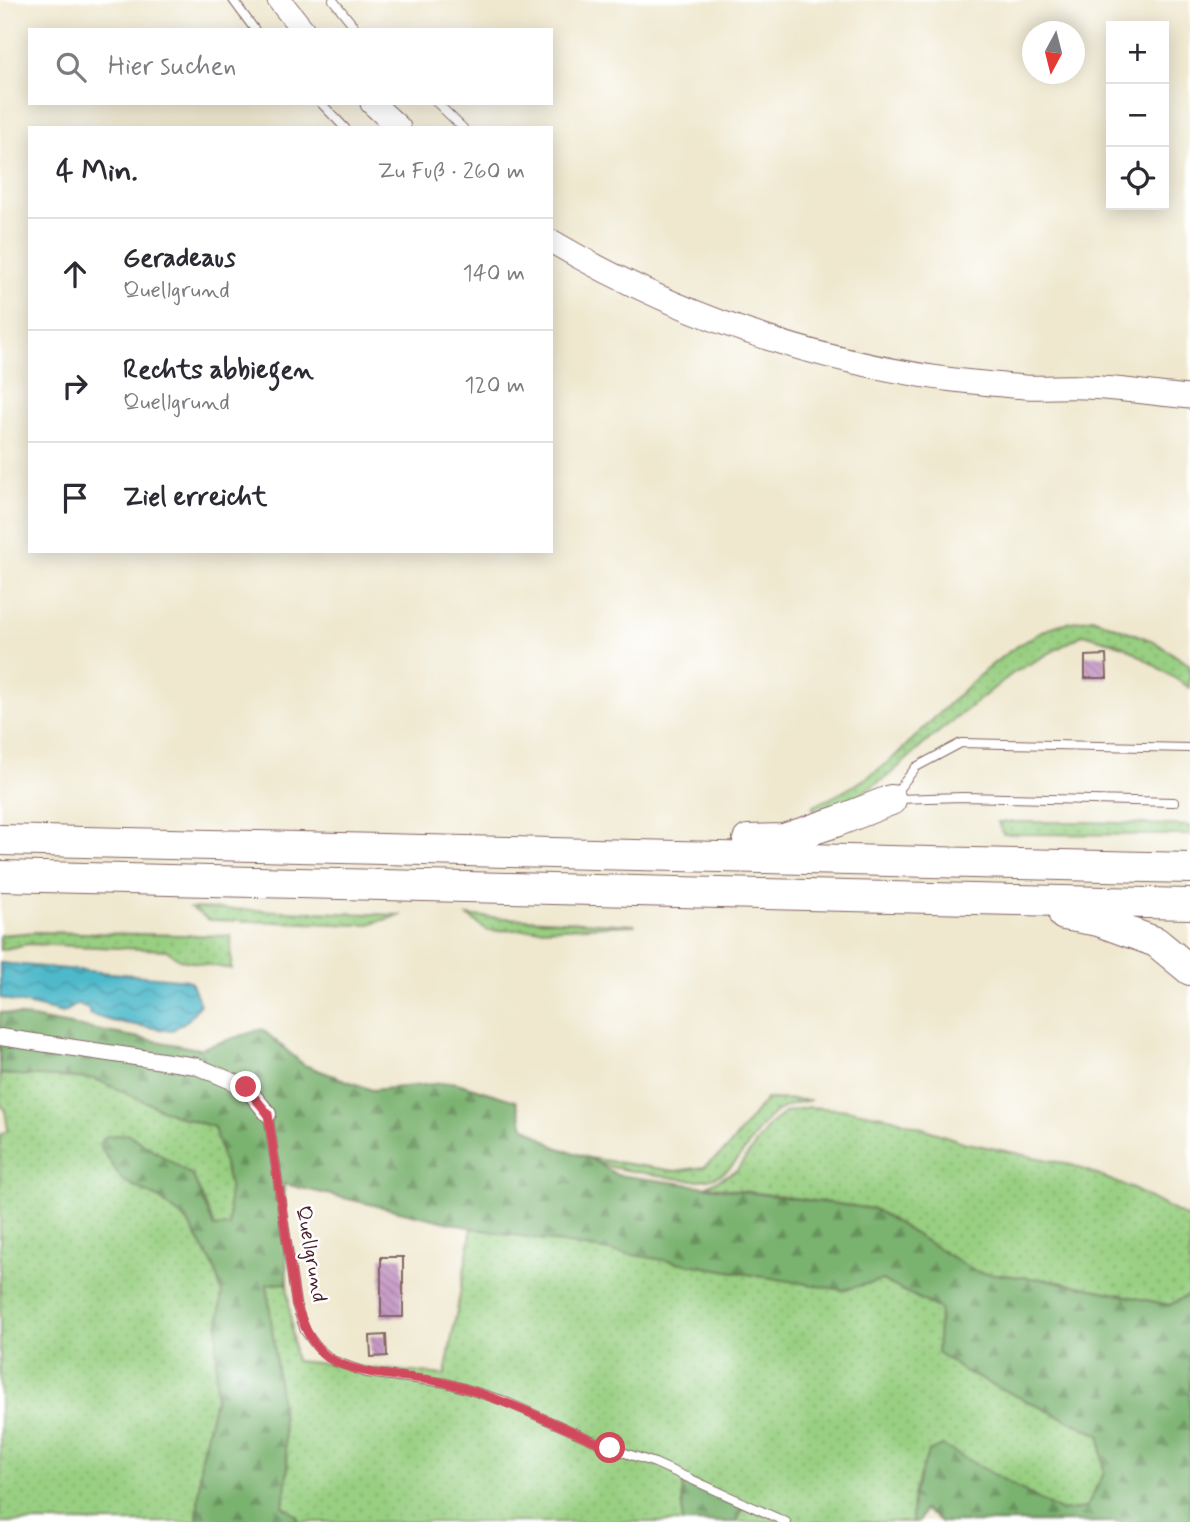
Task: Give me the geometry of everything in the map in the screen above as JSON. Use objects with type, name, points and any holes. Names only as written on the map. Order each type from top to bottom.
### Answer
[{"type":"highway","points":[[654,855],[699,841],[784,839],[891,800]]},
{"type":"highway","points":[[0,840],[1190,868]]},
{"type":"highway","points":[[0,876],[1190,904]]},
{"type":"highway","points":[[985,900],[1098,921],[1156,942],[1190,970]]},
{"type":"main road","points":[[279,0],[301,28]]},
{"type":"main road","points":[[374,105],[397,126]]},
{"type":"main road","points":[[553,243],[591,265],[677,306],[747,332],[860,365],[946,379],[1025,387],[1085,387],[1190,397]]},
{"type":"street","name":"Quellgrund","points":[[0,1037],[195,1066],[246,1087],[268,1114]]},
{"type":"lane","points":[[233,0],[254,28]]},
{"type":"lane","points":[[333,0],[355,28]]},
{"type":"lane","points":[[323,105],[343,126]]},
{"type":"lane","points":[[439,105],[461,126]]},
{"type":"lane","points":[[891,800],[916,767],[961,743],[1190,748]]},
{"type":"lane","points":[[891,800],[963,797],[1174,802]]},
{"type":"lane","name":"Quellgrund","points":[[268,1114],[296,1304],[305,1331],[317,1348],[332,1360],[367,1373],[447,1383],[502,1400],[610,1448],[655,1462],[786,1522]]},
{"type":"green space","points":[[1092,618],[1153,641],[1190,665],[1190,688],[1124,646],[1084,634],[1013,673],[888,776],[822,819],[812,807],[855,785],[885,765],[969,684],[1010,651],[1055,626]]},
{"type":"green space","points":[[998,822],[1190,826],[1190,835],[1003,834]]},
{"type":"green space","points":[[191,908],[402,915],[365,925],[209,920]]},
{"type":"green space","points":[[468,916],[636,925],[488,931]]},
{"type":"green space","points":[[36,932],[231,936],[231,969],[181,960],[166,950],[28,944],[0,950],[0,935]]},
{"type":"green space","points":[[0,1012],[199,1049],[262,1029],[304,1065],[372,1090],[454,1082],[516,1101],[524,1126],[556,1147],[589,1158],[617,1175],[874,1209],[976,1272],[1049,1280],[1170,1305],[1190,1294],[1190,1522],[941,1522],[924,1510],[919,1522],[912,1522],[913,1495],[928,1452],[943,1446],[1060,1511],[1086,1508],[1104,1473],[1100,1435],[965,1372],[937,1352],[940,1309],[882,1280],[843,1290],[472,1228],[284,1184],[287,1283],[267,1284],[288,1469],[283,1506],[297,1516],[298,1522],[197,1522],[201,1457],[216,1396],[217,1339],[222,1293],[214,1266],[187,1221],[160,1199],[122,1180],[99,1145],[106,1136],[128,1134],[193,1176],[214,1227],[229,1226],[229,1183],[214,1127],[177,1116],[95,1079],[0,1074]]},
{"type":"green space","points":[[0,1074],[95,1079],[177,1116],[214,1127],[229,1183],[229,1226],[215,1227],[193,1176],[128,1134],[122,1180],[160,1199],[187,1221],[214,1266],[222,1294],[217,1339],[216,1396],[201,1457],[197,1522],[0,1522],[0,1135],[8,1130],[5,1110],[0,1103]]},
{"type":"green space","points":[[766,1099],[811,1100],[778,1111],[760,1128],[739,1158],[712,1178],[675,1178],[611,1167],[589,1158],[675,1171],[704,1167],[727,1149]]},
{"type":"green space","points":[[808,1107],[850,1110],[893,1118],[963,1142],[1072,1165],[1133,1189],[1190,1219],[1190,1294],[1170,1305],[1049,1280],[976,1272],[874,1209],[707,1186],[737,1170],[771,1123],[786,1112]]},
{"type":"green space","points":[[472,1228],[843,1290],[882,1280],[940,1309],[965,1372],[1100,1435],[1104,1473],[1086,1508],[1060,1511],[942,1447],[913,1495],[912,1522],[737,1522],[743,1505],[683,1478],[682,1522],[298,1522],[297,1516],[283,1506],[288,1468],[267,1284],[287,1283],[295,1361],[445,1375]]},
{"type":"green space","points":[[683,1478],[744,1506],[737,1522],[682,1522]]},
{"type":"water","points":[[0,963],[188,980],[200,1004],[189,1019],[171,1031],[91,1015],[88,1009],[78,1004],[63,1013],[0,998]]},
{"type":"building","points":[[1106,655],[1107,678],[1085,678],[1085,656]]},
{"type":"building","points":[[381,1257],[403,1257],[403,1317],[381,1317]]},
{"type":"building","points":[[386,1335],[387,1356],[371,1357],[370,1336]]},
{"type":"route","points":[[246,1087],[268,1114],[296,1304],[305,1331],[317,1348],[332,1360],[367,1373],[447,1383],[502,1400],[610,1448]]}]
